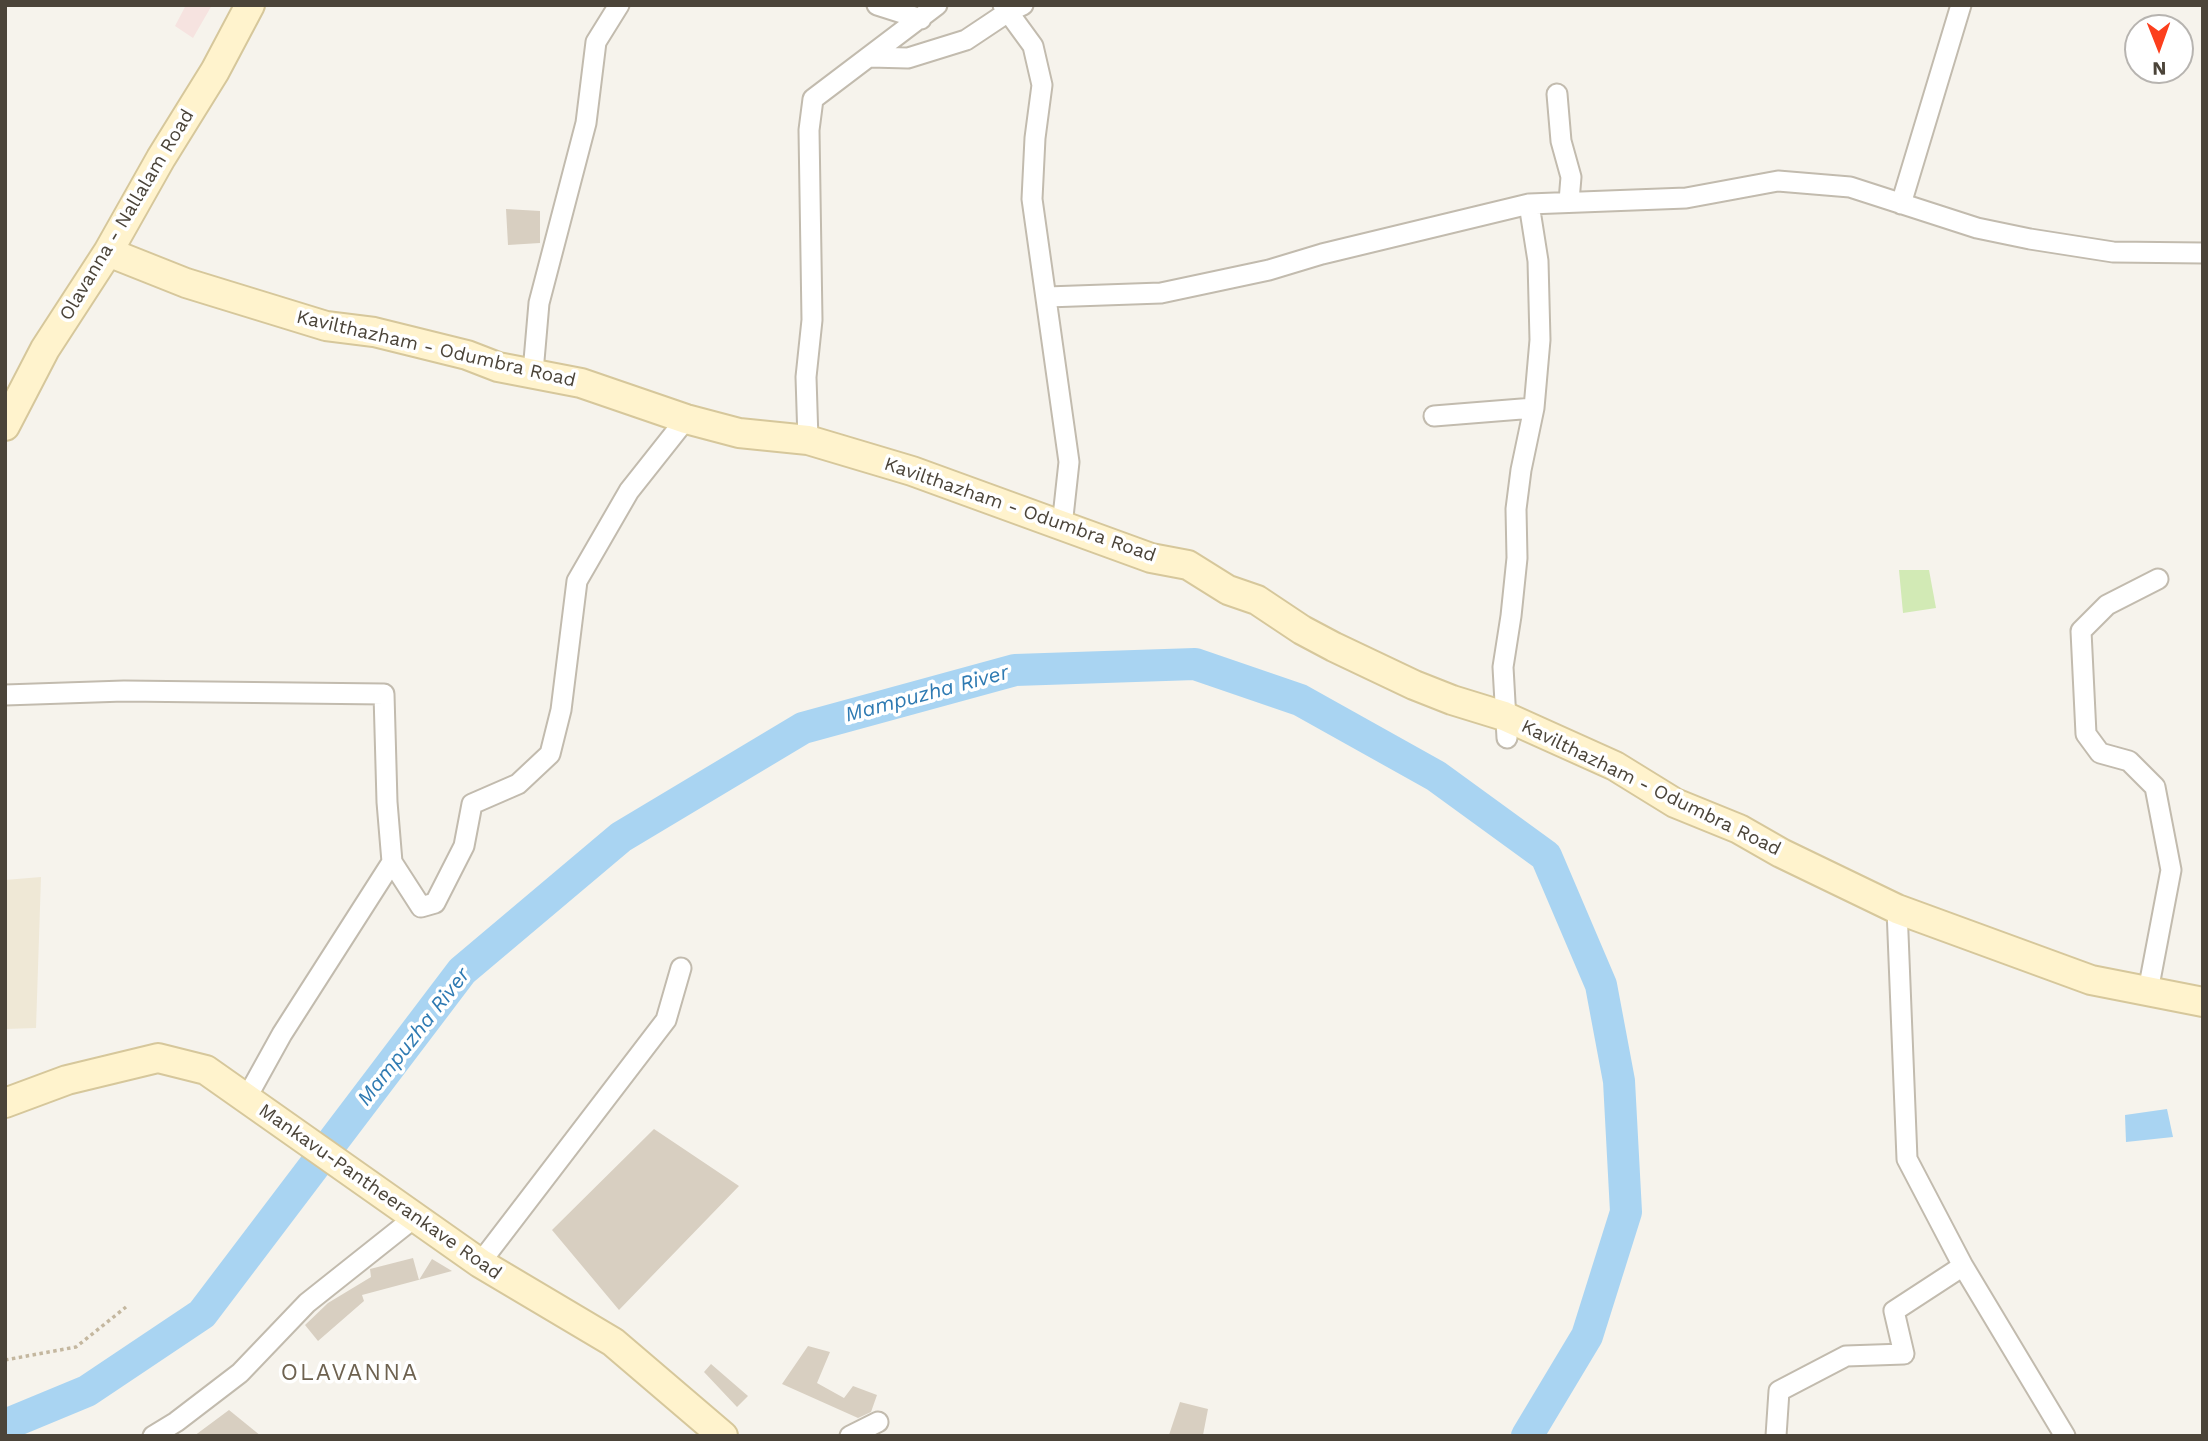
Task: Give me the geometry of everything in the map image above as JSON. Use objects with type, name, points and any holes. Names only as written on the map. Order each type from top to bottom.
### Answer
[{"type":"main road","name":"Olavanna - Nallalam Road","points":[[5,426],[46,349],[108,252],[161,158],[215,71],[250,5]]},
{"type":"main road","name":"Kavilthazham - Odumbra Road","points":[[108,252],[186,284],[326,326],[374,332],[455,352],[498,367],[581,383],[686,419],[739,433],[808,440],[912,471],[1151,558],[1188,565],[1228,590],[1257,600],[1334,647],[1506,727],[1615,766],[1675,803],[1739,829],[1781,853],[1897,909],[2091,980],[2203,1002]]},
{"type":"main road","name":"Mankavu-Pantheerankave Road","points":[[5,1103],[67,1080],[158,1058],[206,1070],[480,1263],[612,1342],[723,1436]]},
{"type":"street","points":[[533,372],[539,303],[586,124],[596,42],[619,5]]},
{"type":"street","points":[[877,5],[921,19]]},
{"type":"street","points":[[808,440],[806,377],[813,320],[809,130],[813,99],[937,5]]},
{"type":"street","points":[[1901,204],[1961,5]]},
{"type":"street","points":[[870,57],[908,58],[966,40],[1011,8],[1033,46],[1042,85],[1035,138],[1032,199],[1069,462],[1062,526]]},
{"type":"street","points":[[1557,94],[1561,141],[1571,177],[1569,201]]},
{"type":"street","points":[[1046,297],[1161,293],[1269,270],[1322,254],[1529,204],[1686,198],[1778,181],[1850,187],[1977,228],[2042,241],[2113,253],[2203,253]]},
{"type":"street","points":[[1506,727],[1503,667],[1517,558],[1516,509],[1534,408],[1540,340],[1538,261],[1529,204]]},
{"type":"street","points":[[1434,416],[1534,408]]},
{"type":"street","points":[[5,695],[124,691],[384,694],[387,802],[392,862],[421,907],[435,903],[464,846],[472,804],[519,784],[550,754],[561,710],[577,581],[629,491],[686,419]]},
{"type":"street","points":[[2148,991],[2171,870],[2155,787],[2129,761],[2100,753],[2086,734],[2081,631],[2108,605],[2158,579]]},
{"type":"street","points":[[246,1099],[282,1034],[392,862]]},
{"type":"street","points":[[1897,909],[1907,1158],[1963,1266],[2066,1436]]},
{"type":"street","points":[[480,1263],[666,1020],[681,968]]},
{"type":"street","points":[[153,1436],[176,1422],[240,1373],[307,1303],[414,1218]]},
{"type":"street","points":[[1776,1436],[1779,1391],[1846,1356],[1904,1354],[1894,1311],[1963,1266]]},
{"type":"street","points":[[850,1436],[878,1422]]},
{"type":"path","points":[[5,1360],[75,1347],[126,1307]]},
{"type":"shaded area","points":[[186,5],[212,5],[193,38],[175,26]]},
{"type":"shaded area","points":[[41,877],[36,1028],[5,1029],[5,880]]},
{"type":"green space","points":[[1899,570],[1929,570],[1936,608],[1903,613]]},
{"type":"water","points":[[2167,1109],[2173,1137],[2126,1142],[2125,1115]]},
{"type":"building","points":[[506,209],[540,211],[540,243],[508,245]]},
{"type":"building","points":[[654,1129],[739,1186],[619,1310],[552,1230]]},
{"type":"building","points":[[413,1258],[419,1280],[362,1295],[364,1301],[318,1341],[305,1325],[328,1303],[371,1277],[370,1269]]},
{"type":"building","points":[[432,1259],[452,1271],[419,1280]]},
{"type":"building","points":[[808,1346],[830,1352],[817,1383],[844,1398],[853,1386],[877,1395],[871,1412],[858,1418],[782,1384]]},
{"type":"building","points":[[711,1364],[748,1396],[737,1407],[704,1372]]},
{"type":"building","points":[[1180,1402],[1208,1409],[1203,1435],[1169,1435]]},
{"type":"building","points":[[229,1410],[261,1436],[194,1436]]},
{"type":"waterway","name":"Mampuzha River","points":[[5,1425],[87,1391],[202,1314],[462,971],[621,837],[803,728],[1015,670],[1195,664],[1300,700],[1436,776],[1546,856],[1601,985],[1619,1081],[1626,1212],[1587,1336],[1527,1436]]},
{"type":"district","name":"OLAVANNA","points":[[350,1373]]}]
